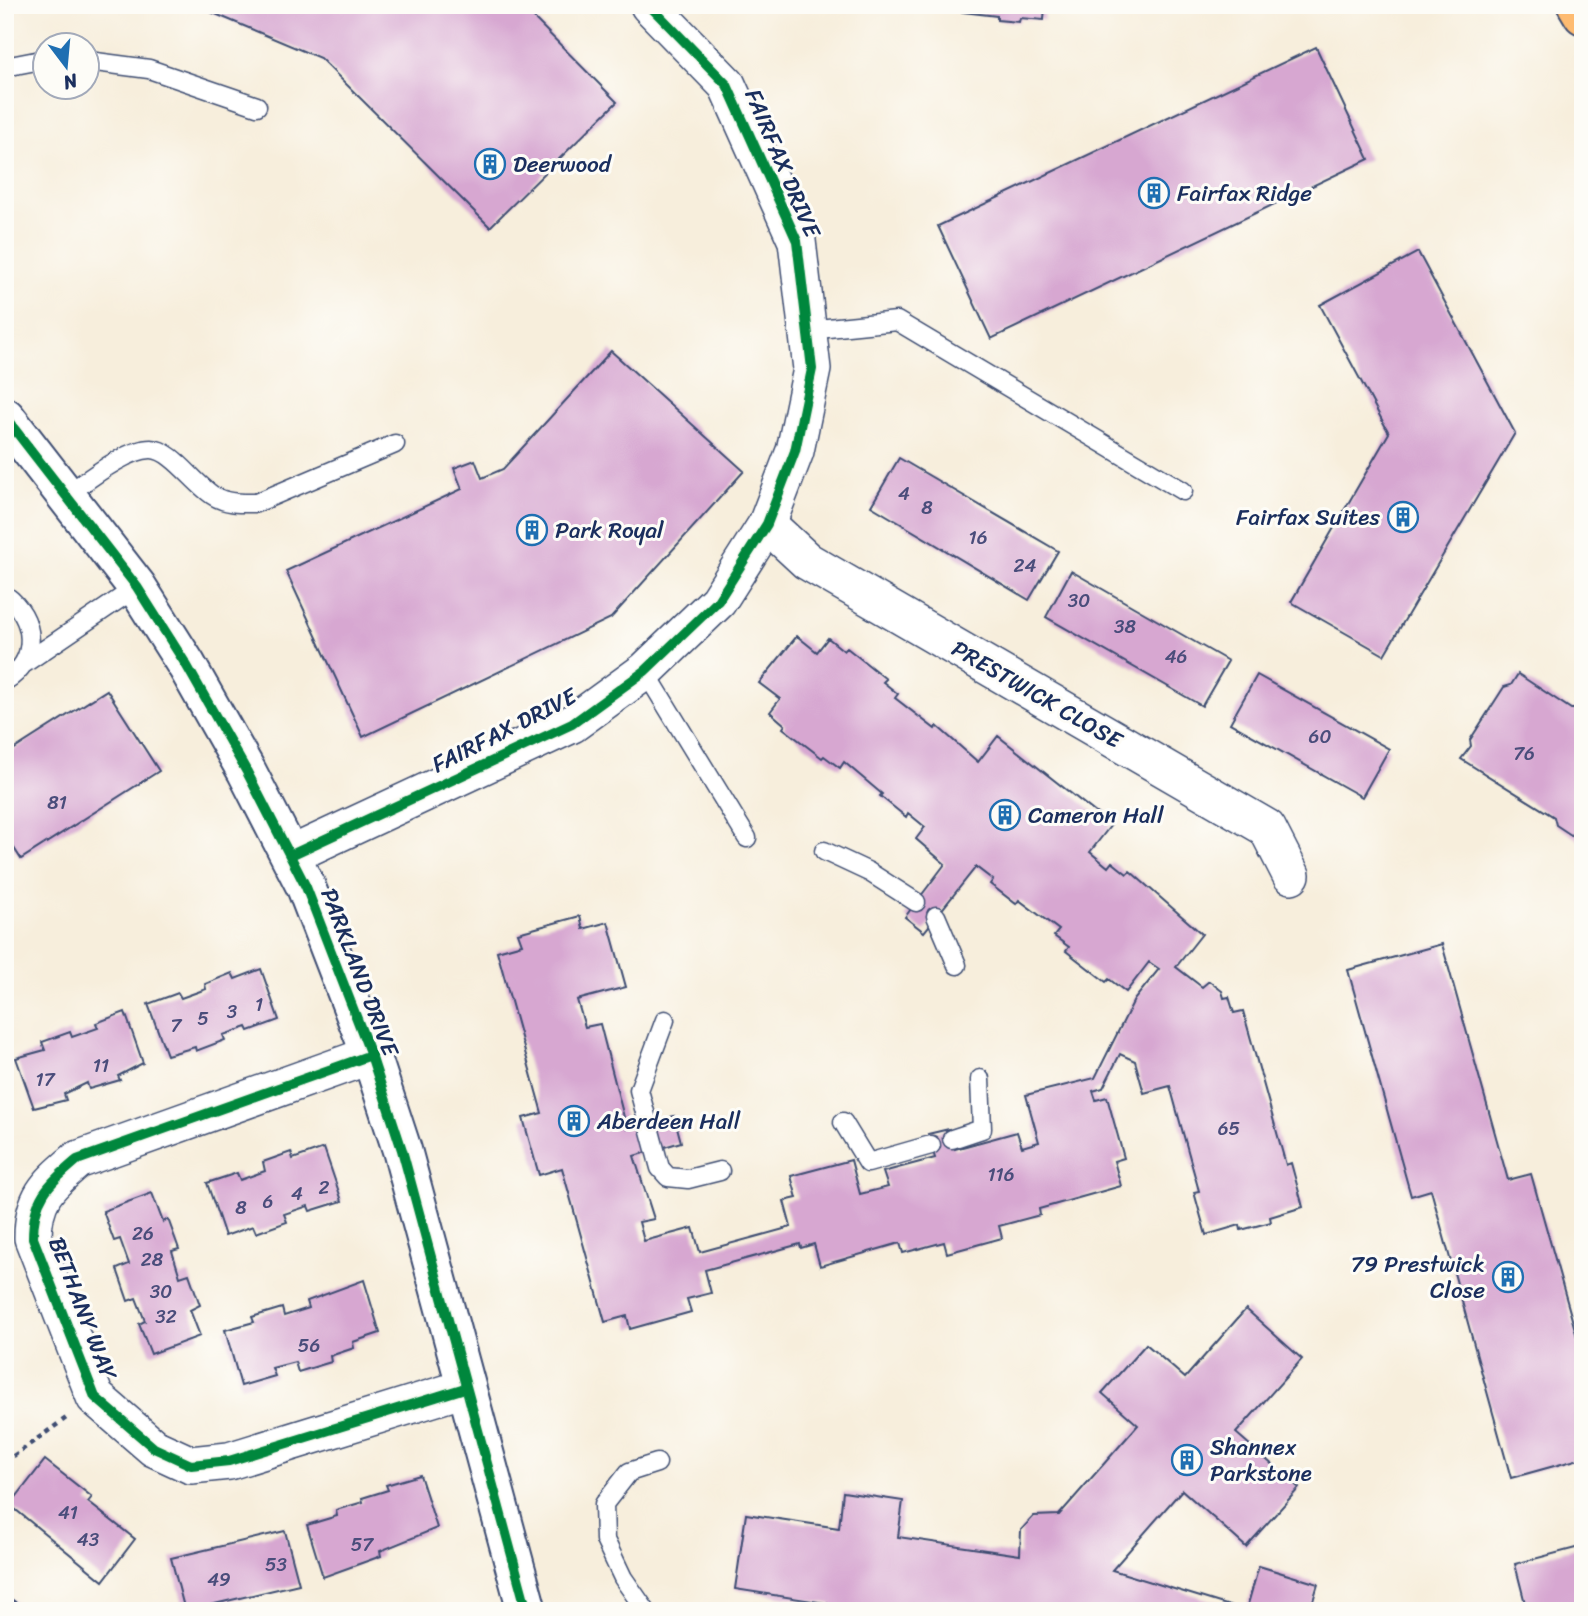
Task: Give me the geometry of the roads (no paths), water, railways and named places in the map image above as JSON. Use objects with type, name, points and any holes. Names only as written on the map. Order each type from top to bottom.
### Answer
[{"type":"highway","points":[[1577,5],[1583,15]]},
{"type":"street","name":"FAIRFAX DRIVE","points":[[292,855],[572,724],[645,671],[718,601],[767,524],[795,451],[812,369],[797,241],[727,85],[649,5]]},
{"type":"street","name":"PARKLAND DRIVE","points":[[5,417],[137,587],[187,666],[292,855],[371,1055],[402,1150],[527,1611]]},
{"type":"street","name":"PRESTWICK CLOSE","points":[[767,524],[807,561],[1268,828],[1291,875]]},
{"type":"street","name":"BETHANY WAY","points":[[371,1055],[77,1160],[45,1188],[33,1214],[33,1238],[95,1397],[155,1448],[191,1465],[229,1461],[465,1388]]},
{"type":"lane","points":[[5,67],[32,62]]},
{"type":"lane","points":[[102,63],[149,69],[257,106]]},
{"type":"lane","points":[[808,330],[897,321],[1184,491]]},
{"type":"lane","points":[[66,495],[120,459],[150,449],[165,452],[215,496],[232,503],[256,503],[395,444]]},
{"type":"lane","points":[[5,681],[25,663],[137,587]]},
{"type":"lane","points":[[5,595],[19,606],[27,619],[31,634],[25,663]]},
{"type":"lane","points":[[645,671],[747,838]]},
{"type":"lane","points":[[824,851],[869,872],[916,902]]},
{"type":"lane","points":[[936,916],[957,965]]},
{"type":"lane","points":[[665,1020],[639,1090],[660,1168],[668,1177],[688,1179],[720,1171]]},
{"type":"lane","points":[[952,1139],[982,1129],[980,1079]]},
{"type":"lane","points":[[843,1122],[868,1163],[931,1145]]},
{"type":"lane","points":[[646,1611],[623,1578],[605,1540],[604,1504],[629,1472],[657,1463]]},
{"type":"place","name":"Deerwood","points":[[490,164]]},
{"type":"place","name":"Fairfax Ridge","points":[[1154,193]]},
{"type":"place","name":"Fairfax Suites","points":[[1403,517]]},
{"type":"place","name":"Park Royal","points":[[532,530]]},
{"type":"place","name":"Cameron Hall","points":[[1005,815]]},
{"type":"place","name":"Aberdeen Hall","points":[[574,1121]]},
{"type":"place","name":"79 Prestwick Close","points":[[1508,1277]]},
{"type":"place","name":"Shannex Parkstone","points":[[1187,1460]]}]
